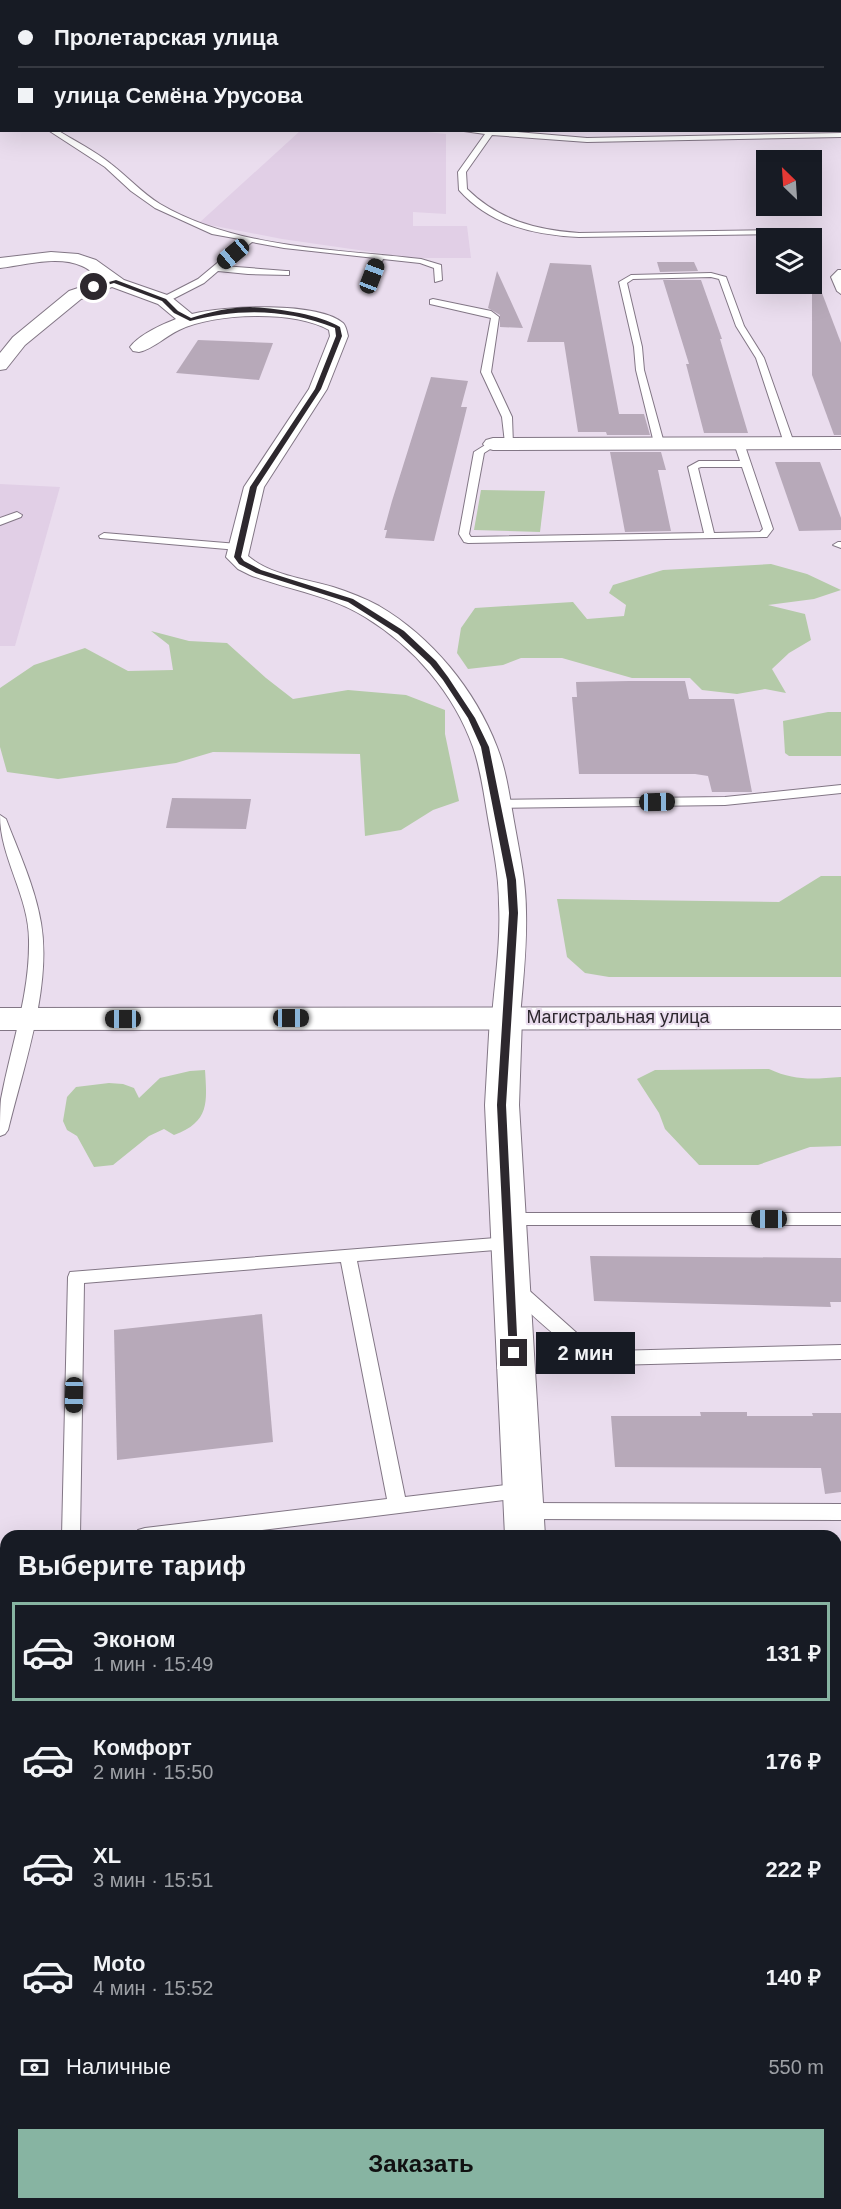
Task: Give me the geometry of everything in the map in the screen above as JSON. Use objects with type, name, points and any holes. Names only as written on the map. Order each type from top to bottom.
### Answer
[{"type":"main road","points":[[506,1017],[501,1105],[524,1513]]},
{"type":"main road","name":"Магистральная улица","points":[[13,1019],[841,1018]]},
{"type":"street","points":[[0,263],[71,257],[90,263],[114,281],[164,300],[176,312],[190,320]]},
{"type":"street","points":[[0,365],[19,341],[75,295],[114,281]]},
{"type":"street","points":[[139,348],[160,333],[190,320],[228,310],[256,309],[324,321],[337,327],[339,336],[318,389],[254,487],[237,557],[248,567],[351,600],[380,617],[418,647],[446,679],[472,718],[490,762],[512,880],[513,902],[506,1017]]},
{"type":"street","points":[[501,444],[841,443]]},
{"type":"lane","points":[[54,132],[108,165],[134,189],[158,206],[214,232],[250,240],[380,255],[431,264],[439,269],[438,280]]},
{"type":"lane","points":[[474,132],[587,140],[841,135]]},
{"type":"lane","points":[[489,134],[462,172],[463,190],[478,206],[504,220],[530,230],[554,235],[756,232]]},
{"type":"lane","points":[[164,300],[188,289],[250,240]]},
{"type":"lane","points":[[372,276],[380,255]]},
{"type":"lane","points":[[217,268],[286,273]]},
{"type":"lane","points":[[841,272],[835,277],[841,291]]},
{"type":"lane","points":[[659,443],[640,370],[638,347],[622,282],[630,277],[711,274],[722,277],[740,326],[760,358],[789,443]]},
{"type":"lane","points":[[433,302],[488,313],[495,317],[486,372],[507,417],[501,444],[479,452],[464,534],[468,540],[758,536],[767,533],[768,529],[740,443]]},
{"type":"lane","points":[[710,537],[693,467],[699,464],[747,464]]},
{"type":"lane","points":[[0,522],[17,515]]},
{"type":"lane","points":[[104,536],[238,548]]},
{"type":"lane","points":[[498,804],[725,801],[841,789]]},
{"type":"lane","points":[[0,819],[29,904],[36,935],[36,959],[13,1019],[0,1130]]},
{"type":"lane","points":[[71,1530],[76,1277],[348,1255],[507,1231],[841,1219]]},
{"type":"lane","points":[[348,1255],[398,1506]]},
{"type":"lane","points":[[510,1284],[579,1346],[595,1354],[613,1358],[841,1352]]},
{"type":"lane","points":[[196,1530],[398,1506],[524,1513],[841,1512]]},
{"type":"shaded area","points":[[299,132],[446,134],[446,214],[413,212],[413,226],[467,226],[471,258],[414,258],[282,239],[199,223]]},
{"type":"shaded area","points":[[0,484],[60,487],[15,646],[0,646]]},
{"type":"green space","points":[[481,490],[545,491],[540,532],[474,530]]},
{"type":"green space","points":[[771,564],[807,574],[841,590],[814,599],[768,605],[805,614],[811,640],[789,653],[772,669],[786,693],[765,689],[737,694],[702,690],[690,678],[632,678],[562,658],[521,658],[503,665],[468,669],[457,653],[461,628],[475,608],[573,602],[587,619],[624,616],[626,605],[609,593],[613,585],[663,570]]},
{"type":"green space","points":[[151,631],[189,641],[227,643],[293,699],[348,690],[406,695],[445,710],[445,734],[459,801],[433,810],[401,830],[365,836],[360,754],[213,752],[176,763],[58,779],[7,772],[0,747],[0,688],[34,665],[85,648],[128,671],[173,670],[169,645]]},
{"type":"green space","points":[[828,712],[841,712],[841,756],[789,756],[785,753],[783,721]]},
{"type":"green space","points":[[821,876],[841,876],[841,977],[609,977],[585,973],[567,957],[557,899],[779,902]]},
{"type":"green space","points":[[769,1069],[778,1073],[813,1079],[841,1077],[841,1146],[810,1147],[758,1165],[699,1165],[665,1129],[659,1113],[637,1079],[655,1070]]},
{"type":"green space","points":[[205,1070],[206,1101],[204,1110],[194,1124],[174,1135],[164,1129],[149,1136],[113,1165],[94,1167],[77,1136],[67,1130],[63,1121],[67,1097],[76,1087],[109,1083],[123,1084],[134,1088],[139,1098],[160,1078]]},
{"type":"building","points":[[657,262],[694,262],[698,271],[660,272]]},
{"type":"building","points":[[550,263],[591,265],[619,414],[644,414],[650,435],[578,432],[564,342],[527,342]]},
{"type":"building","points":[[497,271],[523,328],[500,327],[500,315],[488,308]]},
{"type":"building","points":[[663,280],[701,280],[722,339],[720,339],[748,433],[704,433],[686,364],[689,364]]},
{"type":"building","points":[[822,293],[841,343],[841,435],[834,435],[812,375],[812,294]]},
{"type":"building","points":[[198,340],[273,343],[259,380],[176,373]]},
{"type":"building","points":[[431,377],[468,381],[461,407],[467,407],[434,541],[385,538],[387,530],[384,530],[392,501]]},
{"type":"building","points":[[610,452],[661,452],[666,470],[658,470],[671,531],[625,532]]},
{"type":"building","points":[[775,462],[820,462],[841,518],[841,530],[799,531]]},
{"type":"building","points":[[685,681],[689,699],[734,699],[752,792],[712,792],[708,776],[695,774],[579,774],[572,697],[577,697],[576,682]]},
{"type":"building","points":[[172,798],[251,799],[246,829],[166,828]]},
{"type":"building","points":[[590,1256],[841,1258],[841,1302],[830,1302],[831,1307],[594,1301]]},
{"type":"building","points":[[262,1314],[273,1442],[117,1460],[114,1330]]},
{"type":"building","points":[[700,1412],[747,1412],[747,1416],[813,1416],[812,1413],[841,1413],[841,1492],[825,1494],[821,1468],[615,1467],[611,1416],[701,1416]]},
{"type":"route","points":[[94,287],[114,281],[129,289],[164,300],[172,309],[190,320],[217,312],[239,309],[263,310],[315,318],[337,327],[339,332],[318,389],[254,487],[237,557],[258,572],[318,588],[351,600],[401,632],[433,662],[446,679],[472,718],[485,747],[490,762],[512,880],[513,913],[501,1105],[514,1353]]}]
